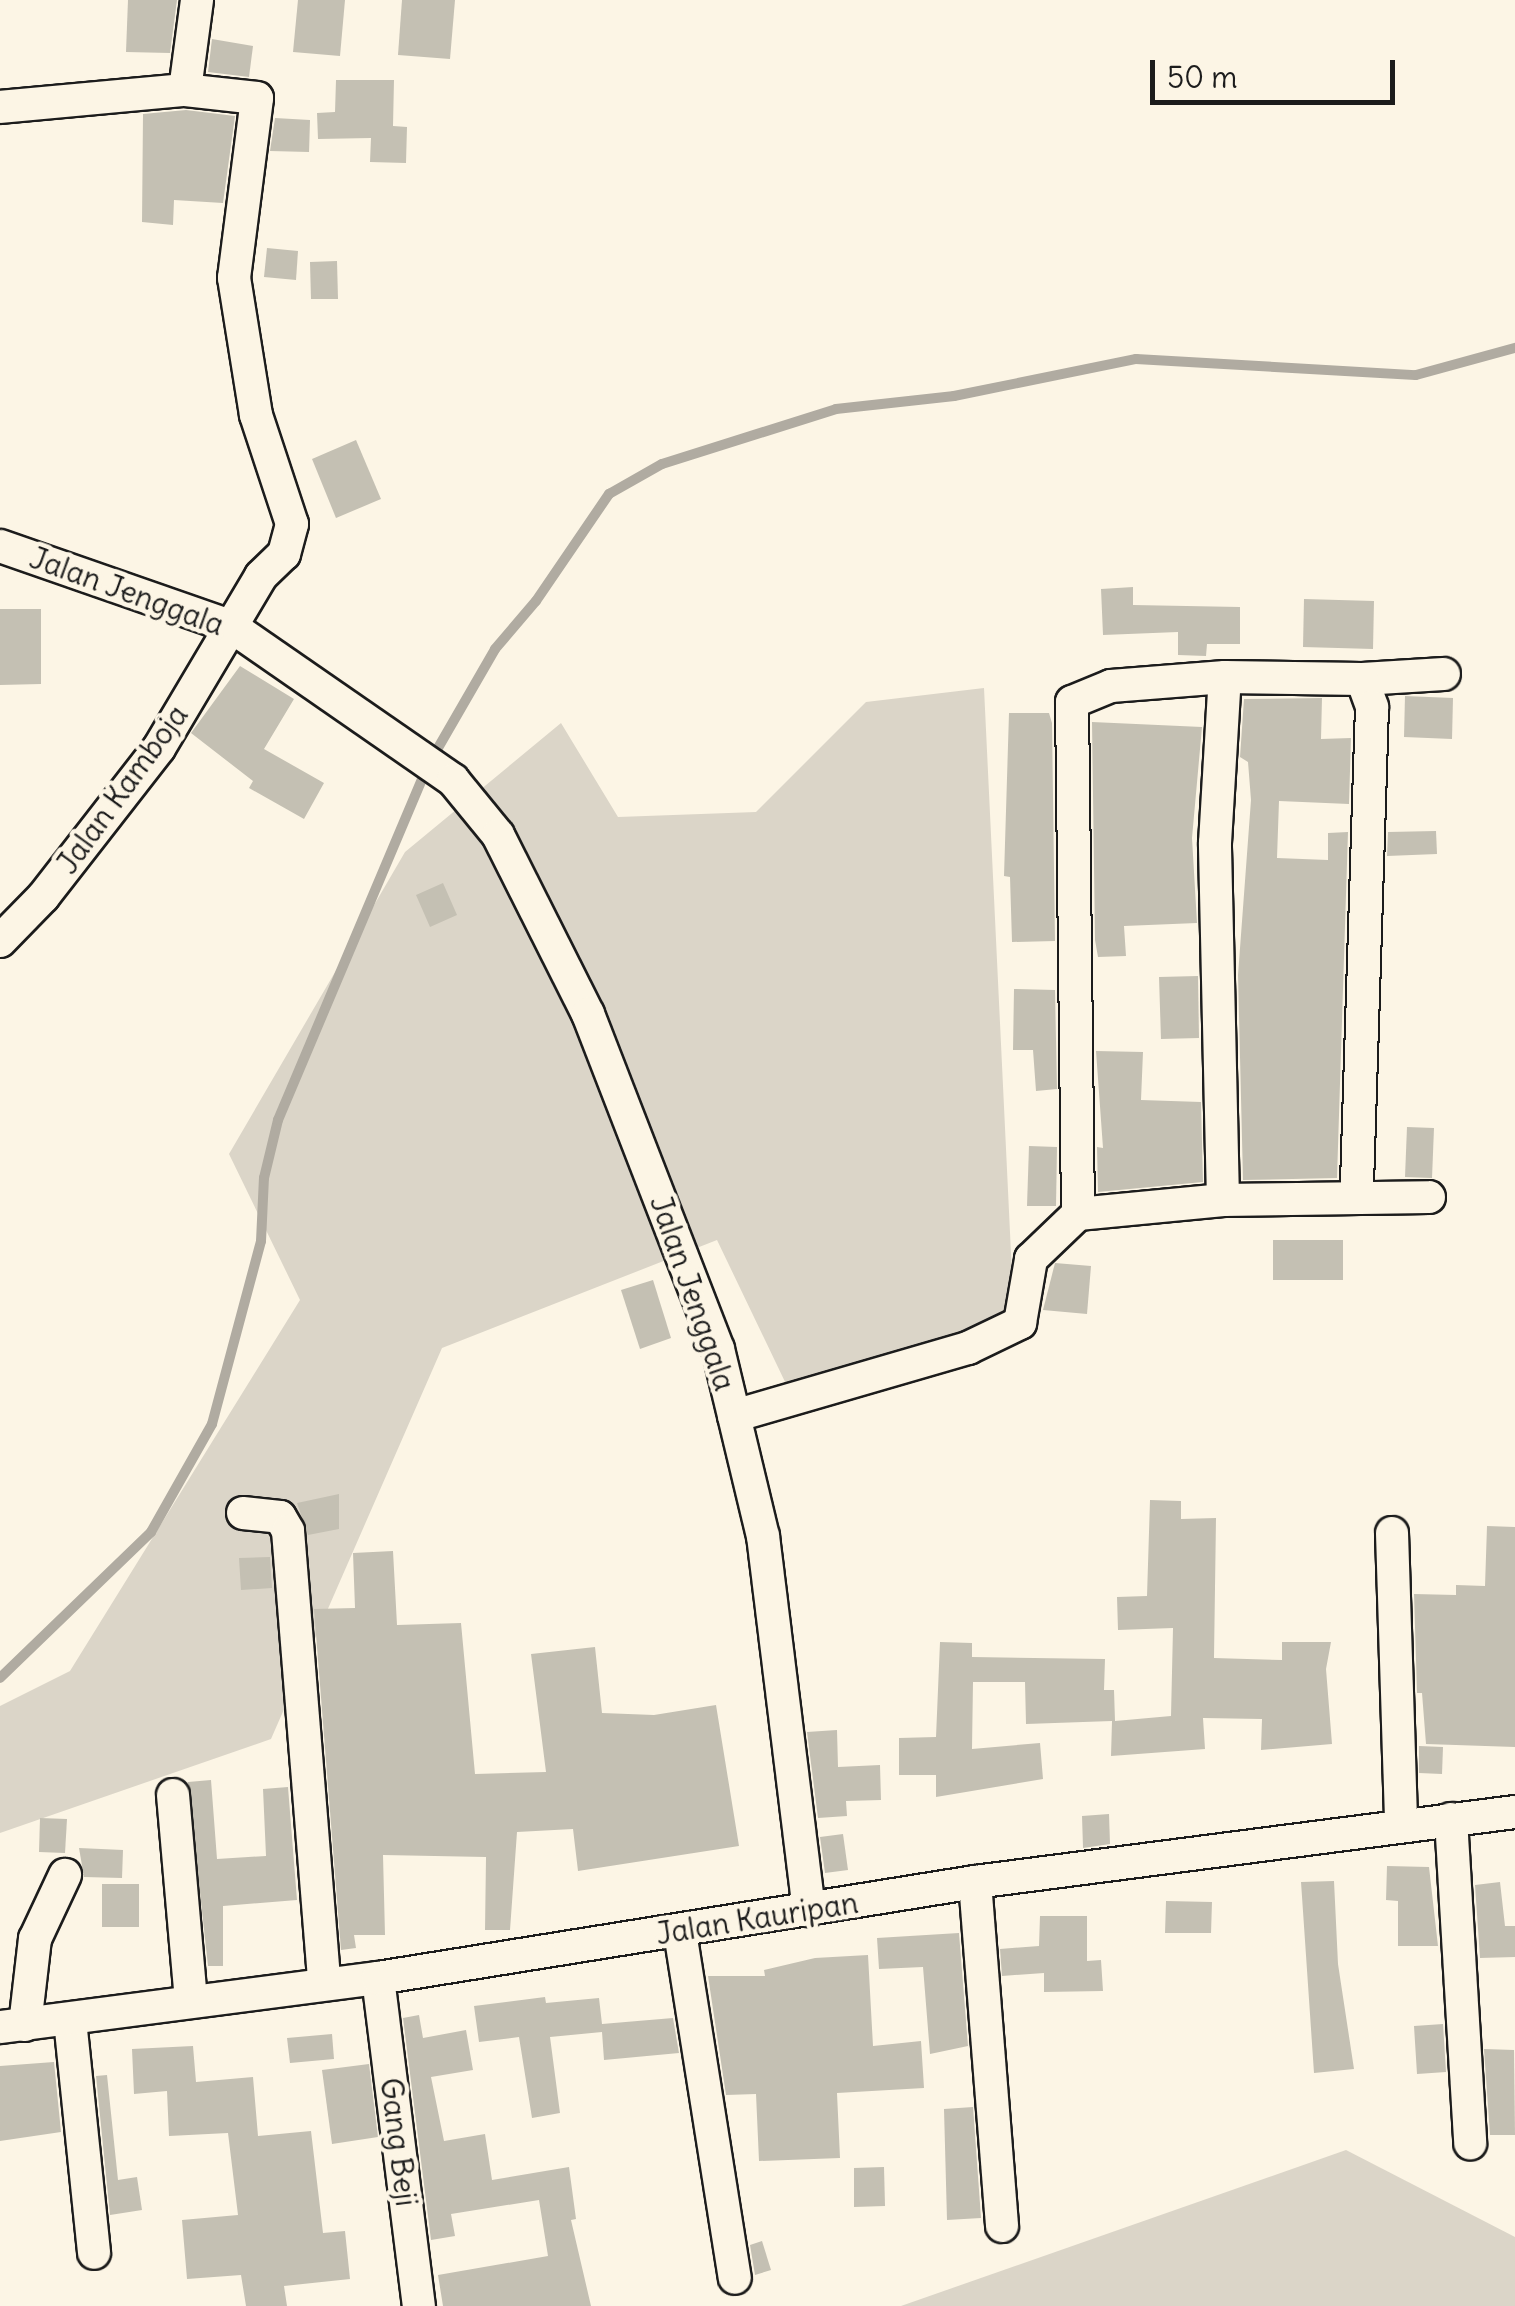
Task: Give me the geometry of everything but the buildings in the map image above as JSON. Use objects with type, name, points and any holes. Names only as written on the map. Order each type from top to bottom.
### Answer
[{"type":"street","points":[[0,108],[185,90],[197,0]]},
{"type":"street","name":"Jalan Kamboja","points":[[0,941],[42,897],[158,748],[261,576],[284,554],[292,524],[256,415],[234,278],[257,98],[185,90]]},
{"type":"street","name":"Jalan Jenggala","points":[[0,546],[232,626],[453,780],[498,835],[588,1014],[718,1349],[762,1536],[809,1910]]},
{"type":"street","points":[[1078,1214],[1072,702],[1111,686],[1225,678],[1362,679],[1444,674]]},
{"type":"street","points":[[1223,1200],[1215,843],[1225,678]]},
{"type":"street","points":[[1358,1194],[1372,707],[1362,679]]},
{"type":"street","points":[[734,1416],[968,1348],[1020,1323],[1031,1260],[1078,1214],[1223,1200],[1358,1194],[1429,1197]]},
{"type":"street","points":[[243,1514],[280,1518],[288,1531],[324,1983]]},
{"type":"street","points":[[1392,1532],[1401,1824]]},
{"type":"street","points":[[174,1794],[191,2001]]},
{"type":"street","name":"Jalan Kauripan","points":[[13,2026],[378,1978],[976,1882],[1515,1812]]},
{"type":"street","points":[[1451,1819],[1470,2144]]},
{"type":"street","points":[[13,2026],[35,1939],[64,1875]]},
{"type":"street","points":[[976,1882],[1002,2226]]},
{"type":"street","points":[[680,1932],[735,2278]]},
{"type":"street","name":"Gang Beji","points":[[378,1978],[419,2306]]},
{"type":"street","points":[[70,2020],[94,2252]]},
{"type":"shaded area","points":[[984,688],[1014,1316],[787,1386],[717,1240],[442,1348],[271,1739],[0,1833],[0,1706],[70,1671],[300,1300],[229,1154],[405,852],[561,723],[618,817],[756,812],[866,702]]},
{"type":"shaded area","points":[[1346,2150],[1515,2237],[1515,2306],[901,2306]]},
{"type":"waterway","points":[[0,1678],[151,1532],[212,1424],[261,1241],[264,1178],[278,1120],[427,767],[495,649],[536,601],[609,494],[662,464],[836,409],[954,396],[1136,359],[1416,375],[1515,348]]}]
